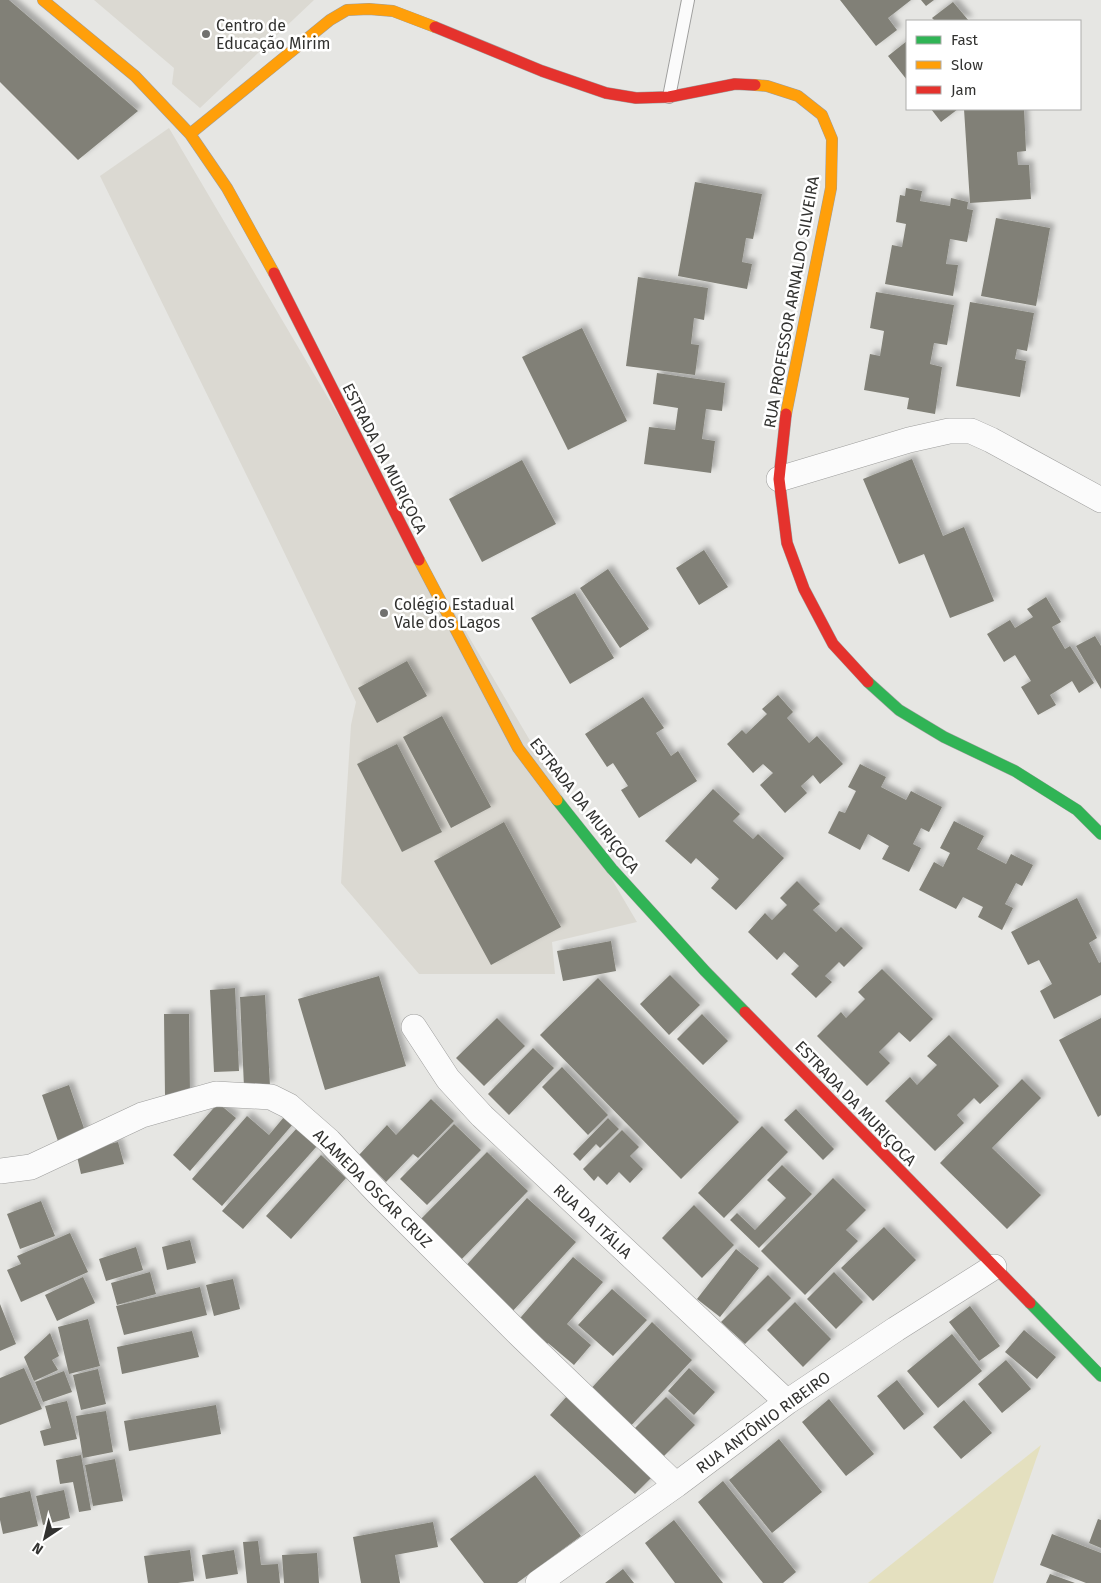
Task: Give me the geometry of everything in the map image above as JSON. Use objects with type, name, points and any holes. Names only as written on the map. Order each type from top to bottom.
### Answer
[{"type":"street","name":"ESTRADA DA MURIÇOCA","points":[[44,0],[135,76],[190,134],[226,188],[266,258],[435,593],[518,748],[552,795],[612,869],[705,971],[1101,1376]]},
{"type":"street","name":"RUA PROFESSOR ARNALDO SILVEIRA","points":[[190,134],[330,20],[347,10],[393,11],[542,71],[606,92],[636,98],[669,97],[735,84],[767,86],[798,96],[822,115],[832,139],[831,188],[785,418],[779,480],[787,543],[804,589],[833,644],[899,710],[944,738],[1015,771],[1077,810],[1101,834]]},
{"type":"street","points":[[779,480],[909,440],[949,431],[972,431],[1101,500]]},
{"type":"street","name":"RUA DA ITÁLIA","points":[[414,1027],[448,1079],[482,1116],[787,1402]]},
{"type":"street","name":"ALAMEDA OSCAR CRUZ","points":[[0,1171],[31,1167],[142,1115],[216,1094],[271,1097],[289,1106],[328,1141],[522,1338],[676,1485]]},
{"type":"street","name":"RUA ANTÔNIO RIBEIRO","points":[[538,1583],[676,1485],[787,1402],[896,1329],[994,1267]]},
{"type":"lane","points":[[669,97],[688,0]]},
{"type":"shaded area","name":"Centro de Educação Mirim","points":[[94,0],[314,0],[200,108],[172,84],[174,68]]},
{"type":"shaded area","name":"Colégio Estadual Vale dos Lagos","points":[[169,128],[637,922],[552,942],[555,974],[419,974],[341,883],[351,725],[356,702],[100,176]]},
{"type":"shaded area","points":[[1041,1445],[993,1583],[868,1583]]},
{"type":"building","points":[[0,0],[9,0],[138,111],[78,160],[0,82]]},
{"type":"building","points":[[840,0],[911,0],[888,18],[897,30],[876,46]]},
{"type":"building","points":[[921,0],[934,0],[926,6]]},
{"type":"building","points":[[953,2],[968,20],[934,20],[932,18]]},
{"type":"building","points":[[906,42],[906,79],[888,56]]},
{"type":"building","points":[[932,110],[957,110],[941,122]]},
{"type":"building","points":[[964,110],[1024,110],[1026,151],[1017,152],[1018,165],[1029,165],[1031,199],[970,203]]},
{"type":"building","points":[[695,182],[762,194],[753,239],[746,238],[742,262],[752,264],[747,289],[678,276]]},
{"type":"building","points":[[906,188],[922,191],[920,201],[950,206],[951,198],[968,202],[967,209],[973,210],[967,242],[950,239],[946,264],[958,265],[953,296],[885,284],[892,245],[902,247],[906,224],[896,222],[900,195],[905,196]]},
{"type":"building","points":[[996,218],[1050,228],[1036,306],[981,296]]},
{"type":"building","points":[[638,277],[708,288],[704,320],[694,318],[691,344],[699,345],[695,375],[626,366]]},
{"type":"building","points":[[876,292],[954,305],[947,345],[934,343],[930,364],[942,367],[935,414],[907,409],[909,398],[864,390],[870,354],[880,356],[884,331],[870,328]]},
{"type":"building","points":[[970,302],[1034,313],[1027,351],[1017,349],[1015,359],[1026,361],[1020,397],[956,386]]},
{"type":"building","points":[[582,328],[627,421],[568,450],[522,357]]},
{"type":"building","points":[[657,373],[725,383],[722,411],[706,409],[702,439],[715,441],[711,473],[644,464],[649,427],[675,430],[678,408],[653,404]]},
{"type":"building","points":[[912,459],[943,536],[964,527],[994,601],[950,618],[924,554],[899,564],[863,479]]},
{"type":"building","points":[[522,460],[556,524],[482,562],[449,499]]},
{"type":"building","points":[[704,550],[728,587],[699,605],[676,568]]},
{"type":"building","points":[[608,569],[649,629],[620,648],[580,588]]},
{"type":"building","points":[[575,593],[614,658],[570,684],[531,618]]},
{"type":"building","points":[[1046,597],[1061,622],[1052,627],[1065,649],[1070,646],[1094,683],[1079,693],[1072,681],[1050,695],[1056,705],[1038,715],[1021,687],[1031,681],[1015,655],[1004,662],[987,634],[1010,620],[1015,628],[1033,617],[1027,609]]},
{"type":"building","points":[[1095,636],[1101,646],[1101,689],[1076,646]]},
{"type":"building","points":[[407,661],[427,696],[377,723],[358,688]]},
{"type":"building","points":[[778,695],[793,712],[787,718],[809,743],[817,736],[843,764],[820,784],[813,775],[801,786],[807,793],[785,813],[760,785],[773,773],[763,764],[753,773],[727,744],[742,730],[746,734],[767,714],[762,709]]},
{"type":"building","points":[[643,697],[664,728],[656,733],[671,756],[678,751],[697,781],[639,818],[621,790],[628,786],[613,763],[607,767],[585,734]]},
{"type":"building","points":[[442,716],[491,807],[451,828],[403,737]]},
{"type":"building","points":[[397,744],[442,832],[402,852],[357,764]]},
{"type":"building","points":[[860,764],[886,777],[881,787],[906,800],[911,791],[942,807],[929,832],[921,828],[913,844],[921,848],[909,872],[882,859],[889,846],[868,834],[860,850],[828,833],[839,811],[845,813],[856,791],[848,787]]},
{"type":"building","points":[[713,789],[740,814],[733,821],[753,839],[758,834],[784,858],[736,910],[711,888],[719,879],[696,858],[691,864],[665,841]]},
{"type":"building","points":[[954,821],[984,836],[977,849],[1006,864],[1011,854],[1033,865],[1022,886],[1016,883],[1005,904],[1013,908],[1002,930],[978,917],[983,907],[963,897],[956,909],[919,890],[934,862],[943,867],[950,853],[940,848]]},
{"type":"building","points":[[504,822],[561,927],[491,965],[434,861]]},
{"type":"building","points":[[797,881],[820,904],[813,910],[836,932],[841,927],[863,948],[844,967],[839,962],[825,976],[832,982],[816,998],[791,974],[799,966],[784,952],[777,960],[748,932],[765,913],[772,920],[787,905],[780,898]]},
{"type":"building","points":[[1077,898],[1097,938],[1089,943],[1099,963],[1101,962],[1101,995],[1054,1019],[1040,991],[1052,984],[1039,960],[1028,965],[1011,932]]},
{"type":"building","points":[[611,941],[616,971],[563,981],[557,951]]},
{"type":"building","points":[[882,969],[933,1019],[910,1042],[899,1032],[879,1052],[890,1063],[867,1086],[817,1036],[841,1012],[846,1018],[865,999],[858,992]]},
{"type":"building","points":[[670,975],[700,1005],[669,1035],[640,1004]]},
{"type":"building","points":[[379,976],[406,1066],[325,1090],[298,999]]},
{"type":"building","points":[[598,978],[739,1122],[681,1179],[540,1035]]},
{"type":"building","points":[[235,988],[239,1071],[214,1072],[210,990]]},
{"type":"building","points":[[265,995],[270,1086],[244,1087],[240,997]]},
{"type":"building","points":[[164,1014],[189,1014],[190,1096],[165,1096]]},
{"type":"building","points":[[702,1014],[728,1041],[703,1065],[677,1039]]},
{"type":"building","points":[[497,1018],[525,1046],[484,1086],[456,1058]]},
{"type":"building","points":[[1101,1018],[1101,1115],[1098,1117],[1059,1040]]},
{"type":"building","points":[[949,1035],[999,1086],[980,1104],[974,1098],[957,1115],[964,1123],[935,1151],[885,1101],[910,1077],[917,1085],[937,1065],[927,1056]]},
{"type":"building","points":[[533,1048],[554,1068],[509,1115],[488,1094]]},
{"type":"building","points":[[562,1067],[608,1115],[588,1135],[542,1087]]},
{"type":"building","points":[[1022,1079],[1041,1098],[992,1148],[1041,1195],[1007,1229],[940,1163]]},
{"type":"building","points":[[69,1085],[87,1137],[60,1147],[42,1095]]},
{"type":"building","points":[[431,1099],[454,1121],[418,1158],[413,1154],[386,1182],[359,1155],[387,1125],[396,1135]]},
{"type":"building","points":[[218,1103],[236,1118],[190,1171],[173,1155]]},
{"type":"building","points":[[796,1109],[834,1149],[823,1160],[784,1120]]},
{"type":"building","points":[[247,1116],[269,1135],[284,1117],[293,1124],[222,1206],[192,1179]]},
{"type":"building","points":[[608,1118],[619,1129],[600,1148],[596,1144],[580,1161],[573,1154]]},
{"type":"building","points":[[454,1124],[481,1150],[427,1205],[400,1179]]},
{"type":"building","points":[[762,1126],[788,1152],[724,1218],[698,1193]]},
{"type":"building","points":[[297,1128],[317,1146],[243,1229],[222,1211]]},
{"type":"building","points":[[622,1130],[639,1147],[630,1156],[643,1169],[630,1183],[619,1172],[607,1185],[598,1176],[594,1181],[583,1169]]},
{"type":"building","points":[[118,1142],[124,1164],[81,1174],[76,1152]]},
{"type":"building","points":[[487,1152],[528,1191],[459,1262],[418,1222]]},
{"type":"building","points":[[321,1155],[346,1178],[291,1239],[266,1216]]},
{"type":"building","points":[[782,1165],[812,1194],[759,1248],[730,1220],[737,1213],[755,1230],[786,1198],[767,1180]]},
{"type":"building","points":[[833,1178],[866,1210],[846,1230],[858,1241],[805,1295],[761,1251]]},
{"type":"building","points":[[527,1198],[576,1242],[511,1313],[463,1269]]},
{"type":"building","points":[[41,1201],[55,1236],[20,1249],[7,1214]]},
{"type":"building","points":[[694,1205],[734,1245],[702,1278],[662,1238]]},
{"type":"building","points":[[884,1227],[916,1260],[873,1301],[841,1268]]},
{"type":"building","points":[[70,1233],[88,1272],[21,1302],[7,1270],[21,1264],[17,1256]]},
{"type":"building","points":[[190,1240],[196,1263],[167,1270],[162,1247]]},
{"type":"building","points":[[136,1247],[143,1270],[106,1281],[99,1259]]},
{"type":"building","points":[[736,1249],[759,1268],[720,1317],[697,1299]]},
{"type":"building","points":[[573,1257],[603,1282],[567,1324],[591,1345],[574,1365],[548,1343],[543,1349],[515,1324]]},
{"type":"building","points":[[150,1272],[156,1294],[117,1305],[111,1283]]},
{"type":"building","points":[[834,1272],[863,1302],[836,1329],[807,1299]]},
{"type":"building","points":[[768,1275],[791,1298],[745,1344],[721,1322]]},
{"type":"building","points":[[83,1277],[95,1303],[57,1321],[45,1295]]},
{"type":"building","points":[[233,1279],[240,1309],[214,1316],[206,1285]]},
{"type":"building","points":[[200,1287],[207,1315],[124,1335],[116,1306]]},
{"type":"building","points":[[612,1289],[647,1320],[613,1356],[578,1325]]},
{"type":"building","points":[[795,1302],[831,1339],[803,1367],[767,1330]]},
{"type":"building","points":[[0,1304],[16,1344],[0,1351]]},
{"type":"building","points":[[970,1306],[1000,1346],[979,1361],[949,1322]]},
{"type":"building","points":[[88,1319],[100,1366],[69,1374],[58,1327]]},
{"type":"building","points":[[652,1322],[692,1360],[627,1430],[587,1393]]},
{"type":"building","points":[[1024,1330],[1056,1357],[1037,1379],[1005,1352]]},
{"type":"building","points":[[192,1331],[199,1357],[122,1374],[117,1347]]},
{"type":"building","points":[[50,1333],[59,1356],[52,1360],[58,1370],[34,1381],[24,1357]]},
{"type":"building","points":[[952,1334],[982,1371],[938,1408],[907,1371]]},
{"type":"building","points":[[1006,1360],[1031,1389],[1002,1413],[978,1384]]},
{"type":"building","points":[[24,1368],[42,1409],[0,1425],[0,1378]]},
{"type":"building","points":[[689,1368],[715,1392],[694,1415],[668,1391]]},
{"type":"building","points":[[98,1369],[106,1404],[81,1410],[73,1375]]},
{"type":"building","points":[[64,1371],[72,1392],[43,1402],[35,1382]]},
{"type":"building","points":[[897,1380],[924,1414],[904,1430],[877,1396]]},
{"type":"building","points":[[568,1395],[654,1475],[635,1494],[550,1415]]},
{"type":"building","points":[[666,1397],[695,1425],[663,1457],[634,1429]]},
{"type":"building","points":[[829,1399],[874,1454],[846,1476],[802,1422]]},
{"type":"building","points":[[964,1400],[992,1433],[961,1459],[933,1427]]},
{"type":"building","points":[[67,1401],[77,1439],[44,1446],[40,1431],[51,1428],[45,1406]]},
{"type":"building","points":[[216,1405],[221,1434],[129,1451],[124,1421]]},
{"type":"building","points":[[106,1411],[113,1452],[83,1458],[76,1416]]},
{"type":"building","points":[[779,1439],[822,1492],[772,1533],[729,1480]]},
{"type":"building","points":[[81,1455],[91,1510],[79,1512],[73,1482],[60,1484],[56,1460]]},
{"type":"building","points":[[115,1459],[123,1501],[93,1506],[85,1465]]},
{"type":"building","points":[[535,1475],[581,1536],[517,1583],[484,1583],[450,1539]]},
{"type":"building","points":[[723,1481],[796,1572],[783,1583],[763,1583],[698,1502]]},
{"type":"building","points":[[64,1490],[70,1518],[43,1525],[36,1496]]},
{"type":"building","points":[[30,1491],[38,1526],[3,1534],[0,1520],[0,1498]]},
{"type":"building","points":[[1098,1519],[1101,1520],[1101,1548],[1089,1543]]},
{"type":"building","points":[[674,1520],[723,1583],[675,1583],[645,1543]]},
{"type":"building","points":[[433,1522],[438,1547],[395,1555],[400,1583],[361,1583],[353,1537]]},
{"type":"building","points":[[1052,1534],[1101,1553],[1101,1583],[1086,1583],[1040,1565]]},
{"type":"building","points":[[258,1541],[261,1565],[278,1564],[280,1583],[247,1583],[243,1542]]},
{"type":"building","points":[[190,1550],[194,1581],[148,1583],[144,1556]]},
{"type":"building","points":[[234,1550],[238,1574],[206,1579],[202,1555]]},
{"type":"building","points":[[317,1553],[319,1583],[284,1583],[282,1555]]},
{"type":"building","points":[[623,1569],[634,1583],[605,1583]]},
{"type":"building","points":[[1050,1574],[1075,1583],[1046,1583]]},
{"type":"traffic: fast","points":[[868,682],[899,710],[944,737],[1015,771],[1077,810],[1101,834]]},
{"type":"traffic: fast","points":[[557,800],[612,869],[745,1012]]},
{"type":"traffic: fast","points":[[1030,1303],[1101,1376]]},
{"type":"traffic: slow","points":[[43,0],[135,76],[190,134],[227,188],[274,273]]},
{"type":"traffic: slow","points":[[190,134],[330,20],[347,10],[393,11],[435,27]]},
{"type":"traffic: slow","points":[[755,85],[767,86],[798,96],[822,115],[832,139],[831,188],[786,414]]},
{"type":"traffic: slow","points":[[419,560],[518,748],[557,800]]},
{"type":"traffic: jam","points":[[435,27],[542,71],[606,93],[636,98],[669,97],[735,84],[755,85]]},
{"type":"traffic: jam","points":[[274,273],[419,560]]},
{"type":"traffic: jam","points":[[786,414],[779,479],[787,543],[804,589],[833,644],[868,682]]},
{"type":"traffic: jam","points":[[745,1012],[1030,1303]]},
{"type":"place","name":"Centro de Educação Mirim","points":[[206,34]]},
{"type":"place","name":"Colégio Estadual Vale dos Lagos","points":[[384,613]]}]
